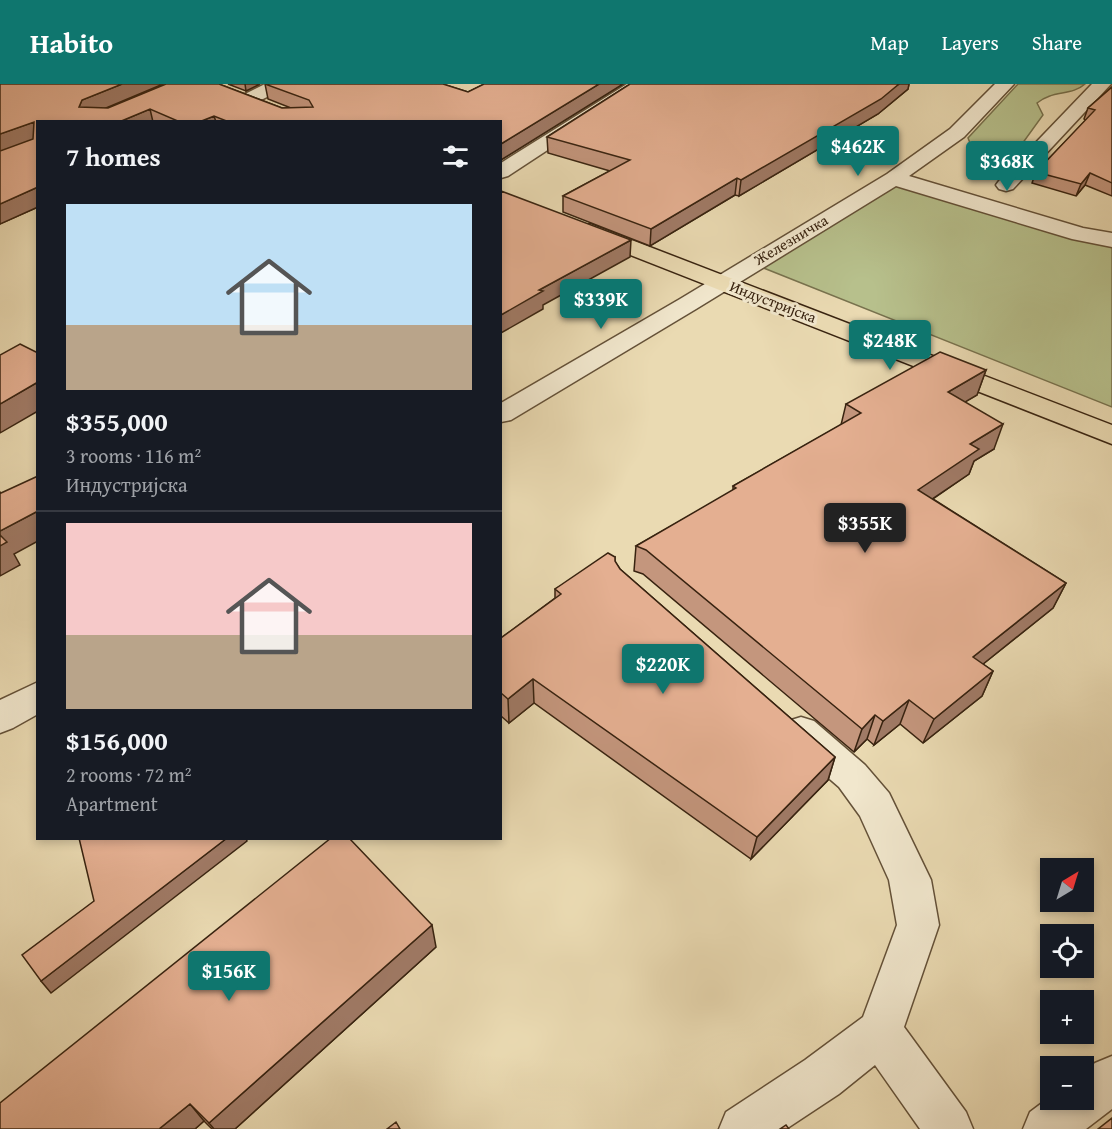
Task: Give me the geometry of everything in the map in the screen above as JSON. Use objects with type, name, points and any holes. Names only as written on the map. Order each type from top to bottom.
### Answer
[{"type":"main road","points":[[227,92],[266,107]]},
{"type":"main road","name":"Индустријска","points":[[567,223],[1112,435]]},
{"type":"street","points":[[247,100],[279,84]]},
{"type":"street","points":[[502,171],[639,84]]},
{"type":"street","name":"Железничка","points":[[502,413],[723,283],[894,178],[957,133],[1005,84]]},
{"type":"street","points":[[1006,185],[1102,84]]},
{"type":"street","points":[[894,178],[1080,234],[1112,240]]},
{"type":"street","points":[[0,718],[36,697]]},
{"type":"street","points":[[743,1129],[822,1077],[880,1032],[918,926],[910,880],[875,805],[852,776],[773,707]]},
{"type":"street","points":[[880,1032],[949,1129]]},
{"type":"street","points":[[1047,1129],[1112,1080]]},
{"type":"green space","points":[[1018,84],[1085,84],[1074,90],[1049,96],[1037,103],[1043,115],[1022,144],[1001,146],[970,143],[968,138]]},
{"type":"green space","points":[[888,183],[1112,245],[1112,407],[761,267]]},
{"type":"building","points":[[0,84],[122,84],[82,100],[79,107],[108,108],[166,84],[219,84],[282,108],[313,107],[309,100],[265,84],[443,84],[468,92],[484,84],[599,84],[502,143],[502,120],[224,120],[214,116],[204,120],[175,120],[150,109],[124,120],[36,120],[36,188],[0,204],[0,151],[33,139],[34,122],[0,134]]},
{"type":"building","points":[[630,84],[899,84],[881,99],[741,180],[737,178],[651,229],[563,196],[630,160],[547,137]]},
{"type":"building","points":[[1112,87],[1112,183],[1090,173],[1081,184],[1036,172],[1095,110],[1088,108]]},
{"type":"building","points":[[502,191],[631,240],[539,290],[543,291],[502,314]]},
{"type":"building","points":[[20,344],[36,352],[36,383],[0,404],[0,355]]},
{"type":"building","points":[[940,352],[986,370],[948,392],[1003,424],[970,444],[979,449],[918,490],[1066,583],[973,657],[993,671],[934,719],[909,700],[883,721],[875,715],[862,729],[646,550],[636,546],[736,488],[733,486],[861,413],[846,404]]},
{"type":"building","points":[[36,477],[36,512],[0,531],[1,493]]},
{"type":"building","points":[[0,535],[7,542],[0,546]]},
{"type":"building","points":[[608,553],[615,557],[620,569],[835,757],[757,837],[533,679],[508,699],[502,694],[502,637],[561,594],[555,589]]},
{"type":"building","points":[[79,840],[224,840],[41,981],[22,955],[94,901]]},
{"type":"building","points":[[329,840],[351,840],[432,925],[209,1123],[190,1104],[159,1129],[0,1129],[0,1103]]},
{"type":"building","points":[[1112,1118],[1112,1129],[1098,1129]]},
{"type":"building","points":[[396,1122],[400,1129],[387,1129]]}]
